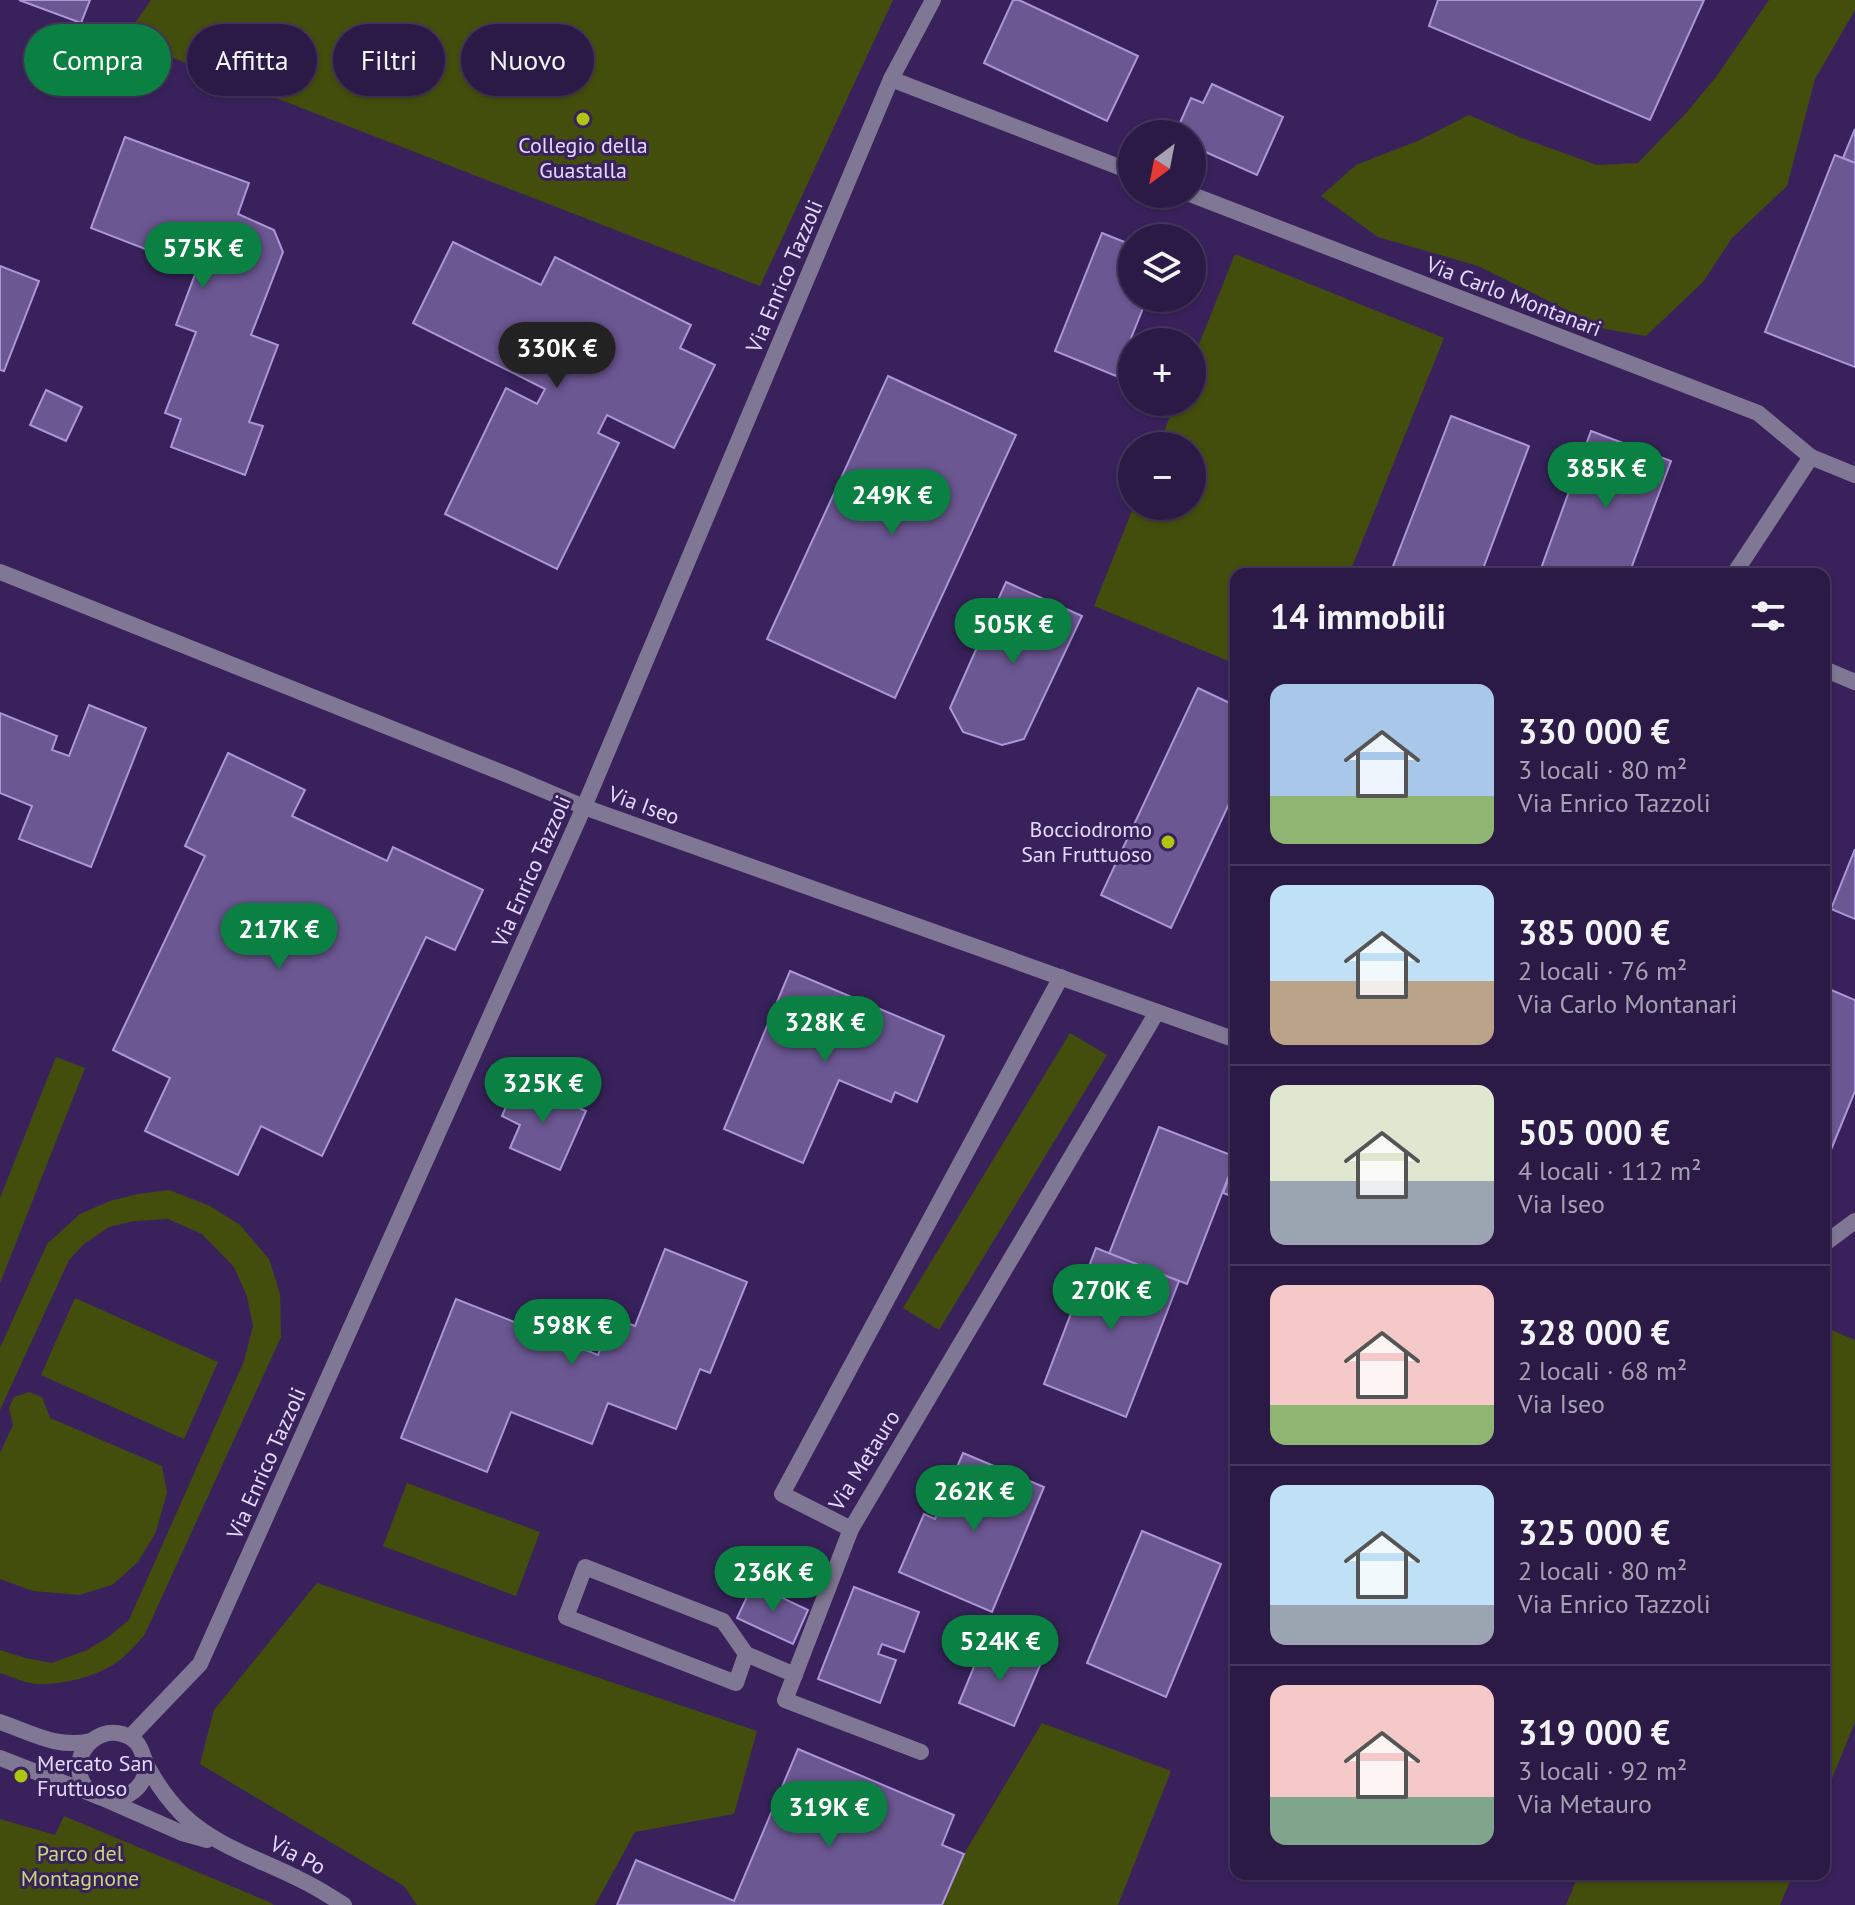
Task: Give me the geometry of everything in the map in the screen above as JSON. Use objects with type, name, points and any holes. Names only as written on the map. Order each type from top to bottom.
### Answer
[{"type":"street","name":"Via Enrico Tazzoli","points":[[130,1737],[200,1664],[584,807],[891,79],[933,0]]},
{"type":"street","points":[[891,79],[1118,167]]},
{"type":"street","name":"Via Carlo Montanari","points":[[1206,200],[1758,413],[1811,457],[1855,475]]},
{"type":"street","points":[[1738,568],[1811,457]]},
{"type":"street","name":"Via Iseo","points":[[0,572],[584,807],[1230,1038]]},
{"type":"street","points":[[1830,672],[1855,682]]},
{"type":"street","name":"Via Metauro","points":[[1061,977],[782,1494],[851,1529],[1157,1012]]},
{"type":"street","points":[[1830,1240],[1855,1221]]},
{"type":"street","points":[[851,1529],[785,1700],[921,1752]]},
{"type":"street","points":[[746,1654],[736,1683],[566,1617],[585,1567],[723,1621],[746,1654],[795,1675]]},
{"type":"street","points":[[0,1722],[56,1743],[77,1744],[114,1733],[130,1737],[143,1752],[147,1766],[170,1801],[198,1828],[232,1848]]},
{"type":"street","points":[[91,1741],[82,1754],[80,1770],[86,1786],[100,1797],[115,1800],[134,1792],[143,1781],[147,1766]]},
{"type":"street","points":[[0,1758],[182,1833],[232,1848]]},
{"type":"street","name":"Via Po","points":[[232,1848],[304,1881],[344,1905]]},
{"type":"green space","name":"Collegio della Guastalla","points":[[151,0],[893,0],[760,286],[271,96],[317,96],[317,24],[187,24],[187,63],[171,57],[171,24],[134,24]]},
{"type":"green space","points":[[1769,0],[1855,0],[1855,10],[1815,79],[1787,186],[1732,238],[1703,282],[1646,336],[1605,329],[1478,266],[1378,237],[1321,196],[1356,165],[1420,140],[1469,115],[1597,165],[1638,163],[1716,77]]},
{"type":"green space","points":[[1235,254],[1444,338],[1351,568],[1230,568],[1230,662],[1094,606],[1128,520],[1206,520],[1206,432],[1164,432],[1170,416],[1206,416],[1206,328]]},
{"type":"green space","points":[[1070,1033],[1107,1055],[939,1330],[903,1308]]},
{"type":"green space","points":[[56,1057],[85,1068],[0,1283],[0,1198]]},
{"type":"green space","points":[[169,1190],[210,1206],[240,1225],[269,1259],[280,1294],[281,1337],[144,1636],[120,1660],[94,1674],[56,1683],[23,1681],[0,1673],[0,1650],[52,1663],[87,1650],[129,1620],[244,1361],[253,1326],[247,1296],[234,1267],[202,1234],[168,1219],[134,1221],[109,1227],[84,1244],[69,1260],[0,1410],[0,1348],[47,1244],[80,1214],[110,1201]]},
{"type":"green space","points":[[75,1298],[218,1362],[184,1439],[41,1375]]},
{"type":"green space","points":[[1830,1330],[1855,1340],[1855,1722],[1830,1783]]},
{"type":"green space","points":[[29,1392],[42,1397],[50,1418],[162,1466],[167,1492],[156,1532],[138,1562],[112,1585],[79,1595],[33,1591],[0,1579],[0,1453],[13,1425],[9,1408],[14,1397]]},
{"type":"green space","points":[[407,1483],[540,1532],[516,1596],[383,1546]]},
{"type":"green space","points":[[317,1583],[757,1731],[734,1814],[635,1832],[595,1905],[417,1905],[404,1886],[200,1764],[214,1710]]},
{"type":"green space","points":[[1042,1723],[1171,1771],[1118,1905],[943,1905],[964,1854]]},
{"type":"green space","name":"Parco del Montagnone","points":[[64,1816],[274,1905],[0,1905],[0,1819],[55,1835]]},
{"type":"green space","points":[[1576,1880],[1790,1880],[1780,1905],[1566,1905]]},
{"type":"building","points":[[19,0],[90,0],[81,23]]},
{"type":"building","points":[[1013,0],[1019,0],[1138,56],[1107,121],[984,63]]},
{"type":"building","points":[[1438,0],[1704,0],[1650,120],[1429,26]]},
{"type":"building","points":[[1212,84],[1283,117],[1257,175],[1206,152],[1206,120],[1181,120],[1191,98],[1203,103]]},
{"type":"building","points":[[1855,129],[1855,163],[1843,158]]},
{"type":"building","points":[[125,137],[249,183],[238,214],[274,230],[283,252],[251,335],[278,345],[249,422],[263,426],[245,475],[171,447],[181,419],[165,413],[196,332],[176,325],[197,269],[91,228]]},
{"type":"building","points":[[1835,155],[1855,163],[1855,367],[1765,332]]},
{"type":"building","points":[[1102,233],[1118,239],[1118,312],[1141,312],[1135,328],[1118,328],[1116,376],[1055,351]]},
{"type":"building","points":[[453,242],[541,285],[555,257],[691,325],[680,348],[715,365],[674,448],[607,415],[598,433],[619,443],[557,569],[445,514],[506,388],[537,404],[545,389],[413,323]]},
{"type":"building","points":[[0,266],[39,281],[4,371],[0,370]]},
{"type":"building","points":[[888,376],[1016,435],[895,698],[767,639]]},
{"type":"building","points":[[46,390],[82,407],[66,441],[30,425]]},
{"type":"building","points":[[1451,416],[1529,446],[1483,568],[1392,568]]},
{"type":"building","points":[[1591,431],[1671,461],[1631,568],[1541,568]]},
{"type":"building","points":[[1006,582],[1082,616],[1024,739],[1002,745],[963,732],[950,708]]},
{"type":"building","name":"Bocciodromo San Fruttuoso","points":[[1198,688],[1230,703],[1230,802],[1171,928],[1101,895]]},
{"type":"building","points":[[89,705],[146,728],[91,867],[19,839],[32,806],[0,793],[0,713],[57,736],[52,750],[69,756]]},
{"type":"building","points":[[228,753],[305,790],[292,816],[387,861],[393,847],[483,890],[455,950],[426,937],[322,1156],[261,1126],[238,1175],[145,1131],[170,1078],[113,1050],[205,856],[185,846]]},
{"type":"building","points":[[1855,849],[1855,919],[1831,909]]},
{"type":"building","points":[[790,971],[944,1036],[917,1102],[895,1092],[891,1102],[839,1080],[803,1163],[724,1129]]},
{"type":"building","points":[[1830,990],[1855,1000],[1855,1091],[1830,1152]]},
{"type":"building","points":[[517,1081],[586,1111],[560,1170],[510,1148],[520,1125],[502,1116]]},
{"type":"building","points":[[1159,1127],[1230,1155],[1230,1173],[1187,1284],[1109,1254]]},
{"type":"building","points":[[1230,1175],[1230,1196],[1223,1193]]},
{"type":"building","points":[[1096,1248],[1179,1281],[1126,1417],[1044,1384]]},
{"type":"building","points":[[665,1249],[747,1282],[710,1373],[700,1369],[676,1429],[608,1403],[592,1444],[511,1412],[487,1472],[401,1438],[456,1299],[598,1355],[613,1318],[635,1326]]},
{"type":"building","points":[[963,1453],[1044,1487],[992,1612],[899,1572],[924,1514],[935,1519]]},
{"type":"building","points":[[1142,1531],[1221,1564],[1166,1697],[1087,1663]]},
{"type":"building","points":[[753,1584],[808,1610],[793,1644],[737,1618]]},
{"type":"building","points":[[854,1587],[919,1612],[904,1652],[882,1644],[878,1654],[896,1660],[880,1703],[818,1679]]},
{"type":"building","points":[[985,1640],[1041,1663],[1014,1726],[959,1703]]},
{"type":"building","points":[[798,1749],[954,1815],[942,1845],[964,1854],[942,1905],[617,1905],[636,1860],[734,1901]]},
{"type":"place","name":"Collegio della Guastalla","points":[[583,119]]},
{"type":"place","name":"Bocciodromo San Fruttuoso","points":[[1168,842]]},
{"type":"place","name":"Mercato San Fruttuoso","points":[[21,1776]]}]
